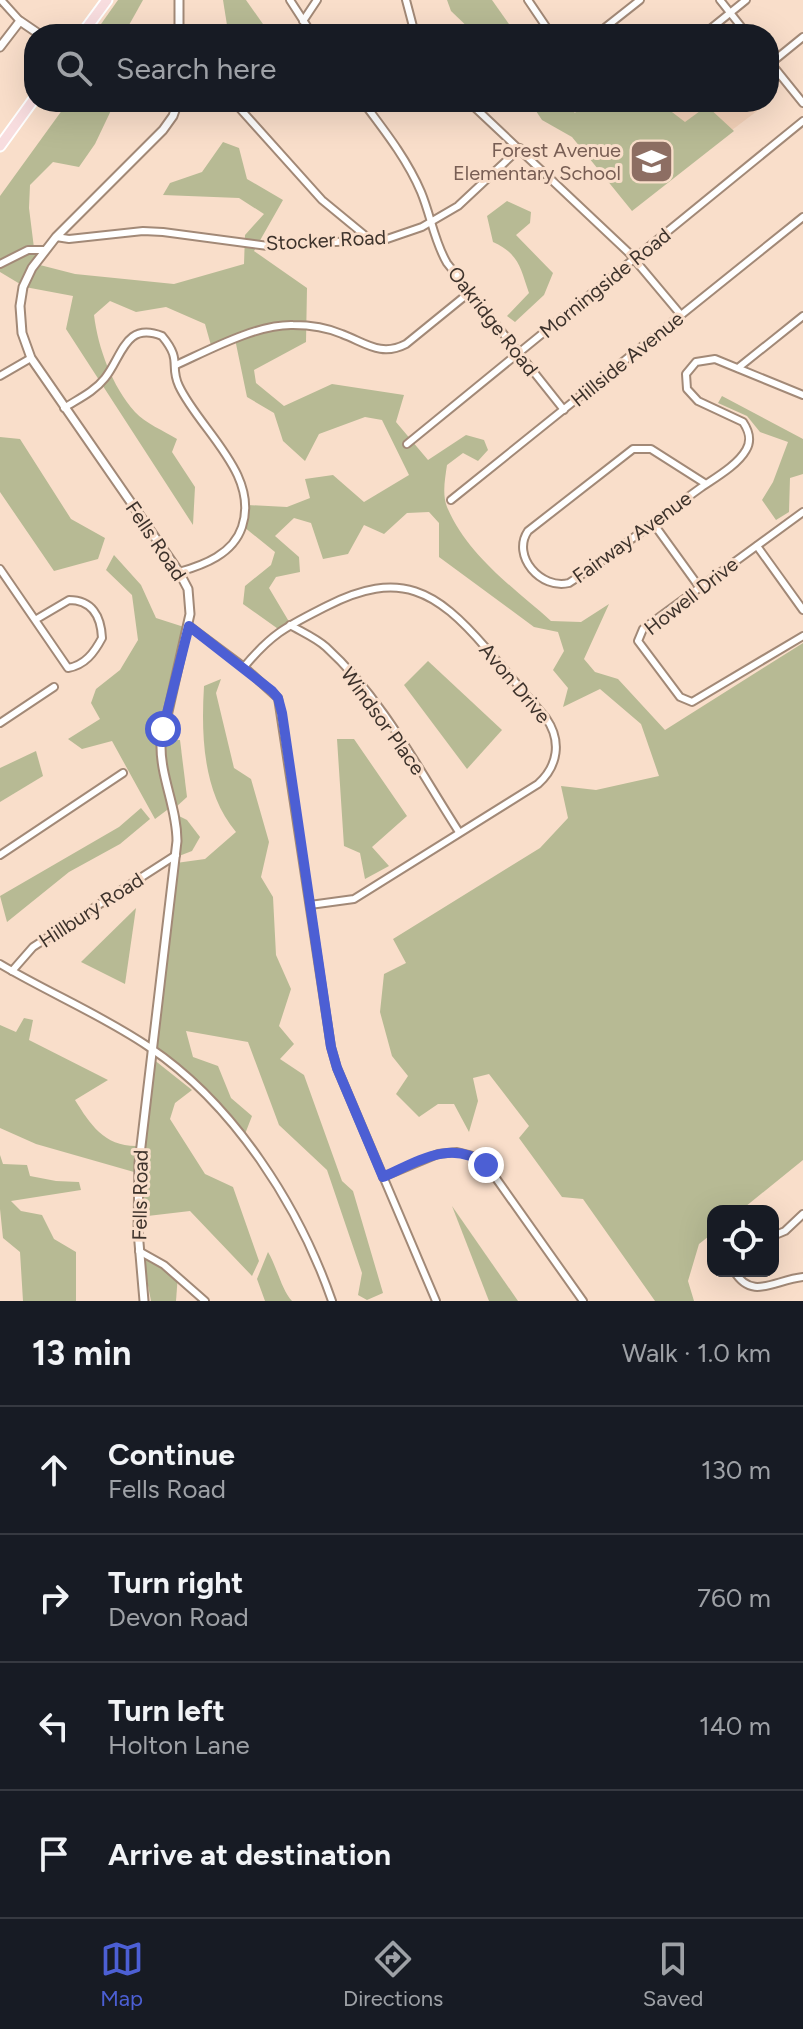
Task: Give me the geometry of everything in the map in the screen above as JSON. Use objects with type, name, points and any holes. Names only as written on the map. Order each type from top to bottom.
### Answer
[{"type":"main road","points":[[89,24],[107,0]]},
{"type":"main road","points":[[0,146],[25,112]]},
{"type":"street","points":[[1,0],[24,24]]},
{"type":"street","points":[[179,0],[179,24]]},
{"type":"street","points":[[290,0],[305,24]]},
{"type":"street","points":[[303,21],[317,0]]},
{"type":"street","points":[[406,0],[412,24]]},
{"type":"street","points":[[528,0],[544,24]]},
{"type":"street","points":[[610,24],[640,0]]},
{"type":"street","points":[[720,0],[739,24]]},
{"type":"street","points":[[716,24],[746,0]]},
{"type":"street","points":[[0,47],[20,21]]},
{"type":"street","points":[[779,55],[803,37]]},
{"type":"street","points":[[779,73],[803,103]]},
{"type":"street","name":"Fells Road","points":[[144,1301],[139,1251],[138,1178],[176,855],[176,817],[163,771],[161,743],[189,626],[189,597],[179,572],[31,358],[22,333],[20,306],[27,278],[44,250],[163,130],[174,112]]},
{"type":"street","points":[[243,112],[322,200],[373,242]]},
{"type":"street","name":"Oakridge Road","points":[[370,112],[406,162],[425,203],[443,255],[564,410]]},
{"type":"street","points":[[480,112],[634,259],[681,315]]},
{"type":"street","name":"Morningside Road","points":[[407,444],[803,121]]},
{"type":"street","name":"Stocker Road","points":[[56,237],[69,239],[143,231],[201,235],[268,246],[373,242],[430,222],[469,198],[520,148]]},
{"type":"street","name":"Hillside Avenue","points":[[451,500],[803,217]]},
{"type":"street","points":[[0,264],[28,250],[44,250]]},
{"type":"street","points":[[176,365],[253,333],[290,325],[339,333],[377,350],[397,349],[470,292]]},
{"type":"street","points":[[738,368],[803,316]]},
{"type":"street","points":[[64,408],[95,389],[106,377],[127,340],[138,333],[162,336],[177,358],[177,384],[241,484],[245,513],[239,534],[225,551],[179,572]]},
{"type":"street","points":[[0,376],[31,358]]},
{"type":"street","name":"Fairway Avenue","points":[[706,484],[651,449],[633,449],[531,528],[524,538],[522,550],[527,562],[544,580],[552,584],[565,584],[653,523],[706,484],[743,455],[749,433],[740,419],[691,396],[685,386],[686,374],[692,364],[707,358],[803,395]]},
{"type":"street","name":"Howell Drive","points":[[803,512],[643,629],[638,638],[640,647],[684,700],[697,700],[803,636]]},
{"type":"street","points":[[653,523],[700,588]]},
{"type":"street","points":[[757,546],[803,610]]},
{"type":"street","points":[[0,569],[10,584],[68,668],[77,666],[93,654],[102,638],[91,605],[69,600],[35,620]]},
{"type":"street","points":[[0,590],[10,584]]},
{"type":"street","name":"Avon Drive","points":[[244,667],[265,641],[347,596],[367,589],[398,588],[419,592],[455,613],[546,718],[555,734],[557,748],[554,762],[538,784],[354,899],[310,905]]},
{"type":"street","name":"Windsor Place","points":[[290,625],[324,645],[351,672],[387,720],[459,832]]},
{"type":"street","points":[[189,626],[272,691],[280,705],[331,1047],[337,1068],[436,1301]]},
{"type":"street","points":[[0,723],[54,687]]},
{"type":"street","points":[[0,855],[123,773]]},
{"type":"street","name":"Hillbury Road","points":[[12,971],[33,947],[176,855]]},
{"type":"street","points":[[0,964],[110,1022],[152,1049],[210,1100],[256,1154],[299,1223],[332,1301]]},
{"type":"street","points":[[383,1177],[438,1154],[452,1152],[473,1156],[493,1174],[583,1301]]},
{"type":"street","points":[[779,1234],[803,1214]]},
{"type":"street","points":[[139,1251],[164,1265],[205,1301]]},
{"type":"street","points":[[737,1277],[750,1291],[762,1292],[780,1282],[803,1277]]},
{"type":"shaded area","name":"Forest Avenue Elementary School","points":[[588,112],[610,112],[646,125],[661,112],[756,112],[641,199]]},
{"type":"green space","points":[[118,0],[143,0],[130,24],[101,24]]},
{"type":"green space","points":[[223,0],[246,0],[263,24],[227,24]]},
{"type":"green space","points":[[447,0],[492,0],[509,24],[465,24],[451,11]]},
{"type":"green space","points":[[61,112],[110,112],[95,144],[79,167],[53,162],[30,185],[29,208],[36,264],[75,274],[174,284],[244,264],[245,235],[264,214],[239,198],[163,195],[170,183],[202,172],[223,142],[239,148],[247,179],[283,200],[254,251],[307,288],[306,342],[254,370],[256,383],[284,406],[332,384],[404,395],[396,422],[428,460],[466,435],[484,440],[488,450],[478,461],[463,453],[447,465],[445,497],[456,525],[479,556],[551,621],[581,622],[609,604],[584,659],[595,672],[618,679],[665,730],[803,643],[803,1160],[747,1205],[707,1205],[707,1238],[699,1244],[688,1281],[694,1301],[655,1301],[583,1199],[562,1197],[519,1138],[529,1126],[489,1074],[473,1078],[478,1101],[469,1132],[454,1104],[438,1104],[419,1117],[396,1094],[408,1076],[392,1056],[380,1012],[384,974],[406,963],[393,939],[540,848],[568,818],[561,786],[596,790],[659,776],[641,724],[600,689],[563,707],[568,688],[553,670],[564,651],[558,632],[534,627],[439,557],[439,523],[429,512],[407,513],[384,534],[364,525],[348,554],[323,559],[311,523],[294,518],[275,536],[299,557],[300,572],[276,577],[269,588],[291,625],[281,631],[243,604],[245,586],[271,565],[275,552],[244,527],[247,505],[287,507],[310,498],[305,479],[333,475],[364,502],[409,475],[382,420],[365,417],[319,434],[305,461],[283,441],[274,413],[247,397],[235,339],[212,349],[205,324],[166,307],[136,312],[110,301],[94,315],[107,366],[119,391],[135,412],[177,439],[172,452],[195,487],[193,525],[66,329],[73,296],[25,287],[0,272],[0,196]]},
{"type":"green space","name":"Forest Avenue Elementary School","points":[[537,112],[672,112],[685,122],[699,112],[713,112],[734,131],[632,211],[572,137],[542,120]]},
{"type":"green space","points":[[507,201],[531,212],[530,223],[516,235],[553,273],[544,295],[515,322],[507,316],[529,293],[521,269],[513,257],[493,242],[487,216]]},
{"type":"green space","points":[[722,396],[803,439],[803,474],[790,478],[789,512],[776,520],[762,500],[773,482],[788,442],[760,432],[747,416],[718,403]]},
{"type":"green space","points":[[0,437],[20,439],[71,519],[105,538],[98,559],[54,571],[0,492]]},
{"type":"green space","points":[[114,555],[141,585],[156,618],[184,627],[160,728],[158,760],[171,807],[155,819],[112,741],[82,749],[68,739],[100,719],[91,703],[96,689],[120,670],[138,640],[132,595],[106,570]]},
{"type":"green space","points":[[428,661],[502,730],[467,769],[404,685]]},
{"type":"green space","points":[[221,679],[216,693],[234,768],[251,779],[269,842],[261,877],[273,897],[276,955],[291,989],[279,1026],[294,1044],[280,1059],[304,1075],[342,1181],[353,1191],[383,1293],[367,1300],[358,1295],[362,1273],[327,1170],[279,1125],[248,1042],[186,1031],[193,1057],[218,1066],[231,1098],[252,1116],[245,1134],[223,1109],[156,1047],[176,863],[205,859],[236,832],[217,800],[204,744],[204,686]]},
{"type":"green space","points":[[337,739],[354,739],[407,816],[372,847],[389,866],[365,879],[360,853],[344,846]]},
{"type":"green space","points":[[165,740],[180,740],[187,797],[176,807],[164,759]]},
{"type":"green space","points":[[36,751],[43,776],[0,802],[0,768]]},
{"type":"green space","points":[[141,808],[150,819],[120,844],[69,872],[7,922],[0,896],[119,827]]},
{"type":"green space","points":[[179,816],[187,820],[200,837],[192,851],[179,856]]},
{"type":"green space","points":[[136,908],[125,984],[81,962]]},
{"type":"green space","points":[[24,1018],[33,1020],[29,1040],[108,1080],[75,1100],[99,1132],[115,1142],[136,1146],[134,1172],[36,1144],[0,1128],[0,1025],[16,1032]]},
{"type":"green space","points":[[153,1059],[192,1090],[175,1103],[170,1119],[205,1174],[233,1187],[259,1261],[252,1276],[190,1211],[139,1217],[139,1173]]},
{"type":"green space","points":[[0,1155],[3,1164],[27,1165],[30,1176],[79,1182],[81,1190],[11,1201],[21,1211],[42,1215],[54,1239],[76,1252],[76,1301],[23,1301],[20,1252],[3,1238]]},
{"type":"green space","points":[[452,1206],[518,1301],[489,1301]]},
{"type":"green space","points":[[141,1249],[178,1274],[176,1301],[151,1301]]},
{"type":"green space","points":[[268,1252],[292,1301],[265,1301],[257,1279]]},
{"type":"place","name":"Forest Avenue Elementary School","points":[[652,161]]},
{"type":"route","points":[[163,729],[189,626],[244,667],[278,698],[331,1047],[383,1177],[445,1152],[468,1154],[486,1165]]}]
